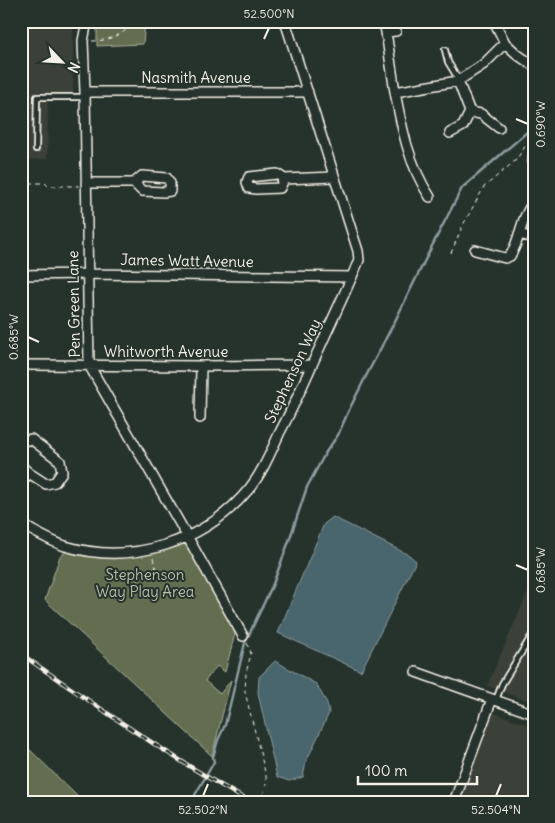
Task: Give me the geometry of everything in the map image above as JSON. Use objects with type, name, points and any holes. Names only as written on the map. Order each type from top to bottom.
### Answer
[{"type":"street","name":"Pen Green Lane","points":[[87,21],[83,41],[83,184],[89,365],[243,636]]},
{"type":"street","name":"Stephenson Way","points":[[21,524],[54,542],[91,552],[144,551],[178,541],[217,520],[250,488],[262,470],[297,399],[359,260],[358,251],[284,21]]},
{"type":"street","points":[[377,21],[384,24],[386,32],[401,124],[412,163],[420,182],[430,197]]},
{"type":"street","points":[[494,21],[505,43],[533,65]]},
{"type":"street","points":[[386,32],[396,31]]},
{"type":"street","points":[[395,92],[459,80],[484,64],[505,43]]},
{"type":"street","points":[[450,133],[463,126],[470,112],[459,80]]},
{"type":"street","name":"Nasmith Avenue","points":[[84,94],[308,92]]},
{"type":"street","points":[[470,112],[481,114],[499,128]]},
{"type":"street","points":[[534,153],[532,161],[534,164]]},
{"type":"street","points":[[284,179],[334,177]]},
{"type":"street","points":[[83,184],[134,183]]},
{"type":"street","points":[[474,250],[505,258],[510,256],[525,214],[534,202]]},
{"type":"street","points":[[519,234],[534,238]]},
{"type":"street","name":"James Watt Avenue","points":[[21,275],[352,277]]},
{"type":"street","name":"Whitworth Avenue","points":[[21,365],[312,365]]},
{"type":"street","points":[[200,418],[201,366]]},
{"type":"street","points":[[21,442],[31,439],[60,461],[62,472],[55,482],[46,484],[21,466]]},
{"type":"street","points":[[21,483],[29,472]]},
{"type":"street","points":[[416,672],[534,714]]},
{"type":"street","points":[[454,802],[494,700]]},
{"type":"lane","points":[[445,50],[448,62],[459,80]]},
{"type":"lane","points":[[36,149],[37,97],[84,94]]},
{"type":"lane","points":[[494,700],[534,632]]},
{"type":"path","points":[[83,41],[98,41],[116,36],[130,28],[135,21]]},
{"type":"path","points":[[451,254],[462,225],[484,187],[516,160],[534,137]]},
{"type":"path","points":[[21,183],[45,183],[48,186],[83,184]]},
{"type":"path","points":[[153,558],[157,571]]},
{"type":"path","points":[[130,589],[150,570],[156,568]]},
{"type":"path","points":[[248,645],[250,654],[245,692],[267,784],[259,802]]},
{"type":"shaded area","points":[[21,21],[73,21],[73,99],[48,101],[47,159],[24,160],[27,108],[21,107]]},
{"type":"shaded area","points":[[534,578],[534,703],[487,686]]},
{"type":"shaded area","points":[[492,712],[534,727],[534,802],[458,802]]},
{"type":"green space","points":[[97,21],[145,21],[143,44],[97,46]]},
{"type":"green space","name":"Stephenson Way Play Area","points":[[187,536],[236,630],[225,672],[217,666],[205,681],[220,694],[231,680],[212,756],[45,600],[60,556],[67,551],[111,557],[145,554]]},
{"type":"green space","points":[[21,741],[83,802],[21,802]]},
{"type":"water","points":[[333,517],[409,555],[416,561],[361,671],[278,633],[324,524]]},
{"type":"water","points":[[275,661],[316,684],[327,703],[329,713],[306,762],[303,777],[289,781],[277,777],[258,693],[259,677]]},
{"type":"waterway","points":[[193,802],[214,762],[213,757],[225,725],[245,643],[273,584],[307,487],[326,452],[338,435],[462,188],[534,126]]},
{"type":"railway","points":[[21,654],[162,749],[250,802]]}]
